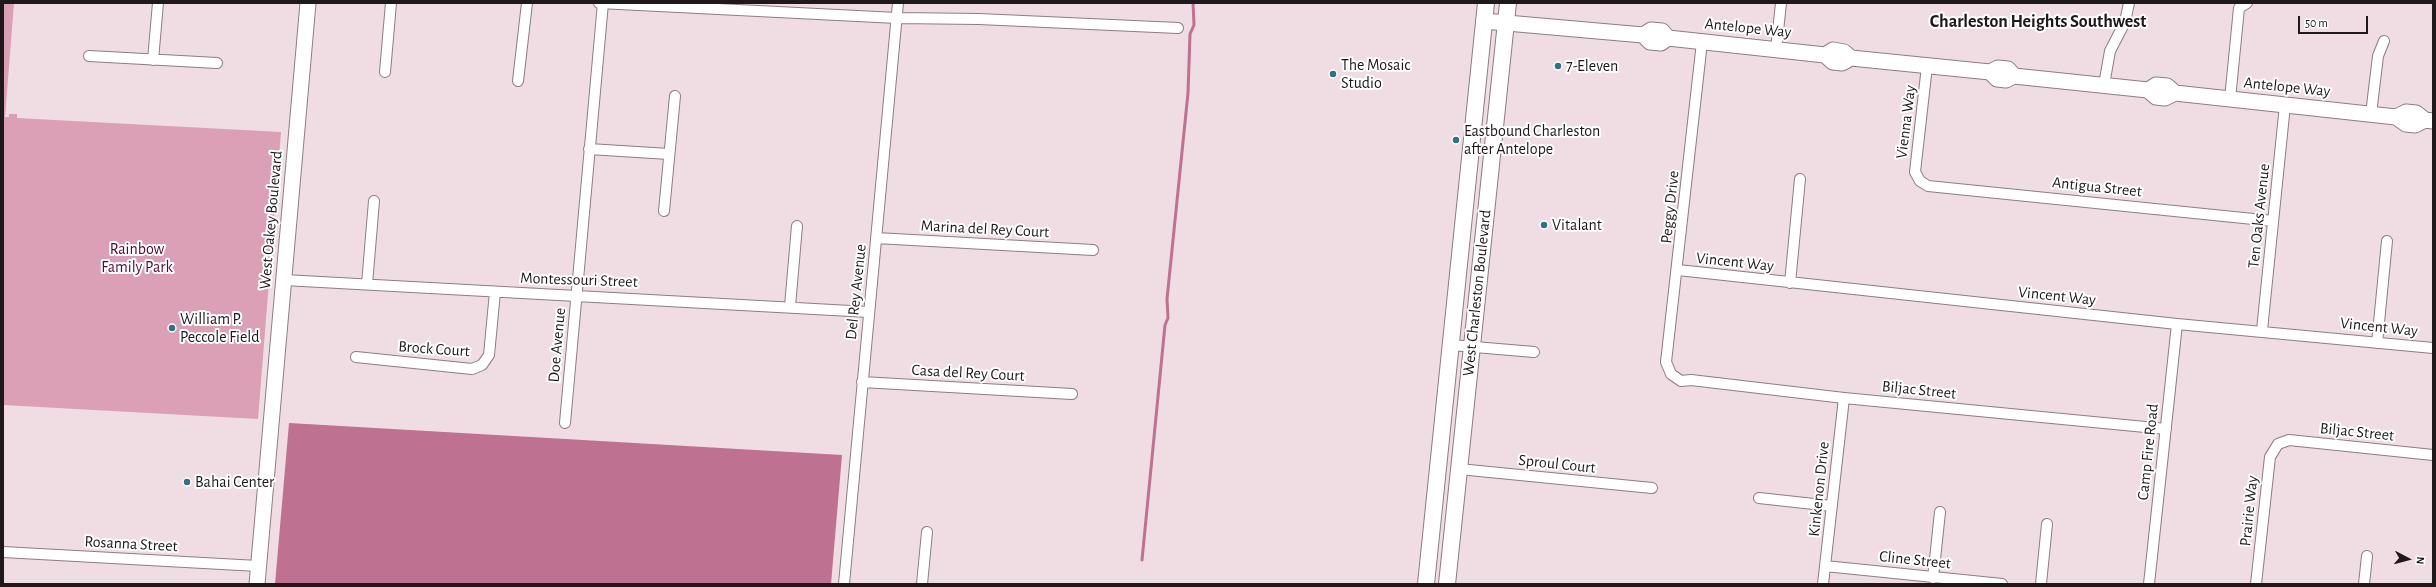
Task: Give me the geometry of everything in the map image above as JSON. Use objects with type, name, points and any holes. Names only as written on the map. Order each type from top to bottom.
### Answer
[{"type":"main road","name":"West Charleston Boulevard","points":[[1426,584],[1486,3]]},
{"type":"main road","name":"West Charleston Boulevard","points":[[1447,584],[1508,3]]},
{"type":"street","points":[[153,60],[158,3]]},
{"type":"street","name":"West Oakey Boulevard","points":[[257,584],[308,3]]},
{"type":"street","points":[[385,72],[391,3]]},
{"type":"street","points":[[518,81],[527,3]]},
{"type":"street","points":[[599,3],[751,7],[897,18],[979,19],[1178,28]]},
{"type":"street","name":"Doe Avenue","points":[[565,424],[602,3]]},
{"type":"street","name":"Del Rey Avenue","points":[[844,584],[898,3]]},
{"type":"street","points":[[1776,50],[1781,3]]},
{"type":"street","points":[[2104,85],[2110,51],[2125,22],[2129,3]]},
{"type":"street","points":[[2230,99],[2240,8],[2247,3]]},
{"type":"street","name":"Antelope Way","points":[[1484,21],[1643,35],[1651,30],[1662,32],[1668,38],[1825,55],[1833,62],[1842,63],[1852,58],[1990,72],[1997,80],[2006,80],[2014,76],[2148,90],[2156,85],[2166,86],[2175,93],[2396,117],[2406,112],[2416,113],[2429,121]]},
{"type":"street","points":[[2371,114],[2378,56],[2384,41]]},
{"type":"street","name":"Peggy Drive","points":[[1671,374],[1666,362],[1678,270],[1702,42]]},
{"type":"street","points":[[89,56],[217,64]]},
{"type":"street","name":"Vienna Way","points":[[1920,181],[1915,172],[1928,66]]},
{"type":"street","points":[[664,211],[675,96]]},
{"type":"street","name":"Ten Oaks Avenue","points":[[2262,330],[2285,105]]},
{"type":"street","points":[[589,149],[669,154]]},
{"type":"street","points":[[1790,283],[1800,180]]},
{"type":"street","name":"Antigua Street","points":[[1920,181],[1928,186],[2274,221]]},
{"type":"street","points":[[367,284],[374,201]]},
{"type":"street","points":[[790,306],[797,226]]},
{"type":"street","name":"Marina del Rey Court","points":[[876,238],[1093,250]]},
{"type":"street","points":[[2377,343],[2386,241]]},
{"type":"street","name":"Vincent Way","points":[[1678,270],[2177,324],[2262,330],[2433,348]]},
{"type":"street","name":"Montessouri Street","points":[[284,280],[495,292],[576,294],[869,312]]},
{"type":"street","name":"Brock Court","points":[[356,357],[472,369],[482,365],[488,355],[495,292]]},
{"type":"street","name":"Camp Fire Road","points":[[2149,584],[2177,324]]},
{"type":"street","points":[[1451,345],[1472,345],[1534,352]]},
{"type":"street","name":"Biljac Street","points":[[1671,374],[1681,381],[1691,380],[1844,398],[2166,430]]},
{"type":"street","name":"Casa del Rey Court","points":[[862,382],[1072,394]]},
{"type":"street","name":"Kinkenon Drive","points":[[1823,584],[1844,398]]},
{"type":"street","name":"Biljac Street","points":[[2278,444],[2289,440],[2433,455]]},
{"type":"street","name":"Prairie Way","points":[[2256,584],[2270,457],[2278,444]]},
{"type":"street","name":"Sproul Court","points":[[1459,469],[1652,488]]},
{"type":"street","points":[[1759,498],[1832,506]]},
{"type":"street","points":[[1933,578],[1940,512]]},
{"type":"street","points":[[2041,584],[2047,524]]},
{"type":"street","points":[[922,584],[927,532]]},
{"type":"street","name":"Rosanna Street","points":[[3,552],[258,566]]},
{"type":"street","points":[[2364,584],[2367,556]]},
{"type":"street","name":"Cline Street","points":[[1825,566],[2002,584]]},
{"type":"street","points":[[1426,584],[1432,584]]},
{"type":"green space","name":"Rainbow Family Park","points":[[3,3],[14,3],[5,117],[9,117],[9,114],[17,114],[17,118],[281,132],[258,419],[3,405]]},
{"type":"shaded area","points":[[289,423],[842,455],[831,584],[275,584]]},
{"type":"waterway","points":[[1142,560],[1165,325],[1168,318],[1167,299],[1188,93],[1190,34],[1194,25],[1193,3]]},
{"type":"place","name":"7-Eleven","points":[[1558,66]]},
{"type":"place","name":"The Mosaic Studio","points":[[1333,74]]},
{"type":"place","name":"Eastbound Charleston after Antelope","points":[[1456,140]]},
{"type":"place","name":"Vitalant","points":[[1544,225]]},
{"type":"place","name":"William P. Peccole Field","points":[[172,328]]},
{"type":"place","name":"Bahai Center","points":[[187,482]]},
{"type":"district","name":"Charleston Heights Southwest","points":[[2038,22]]}]
